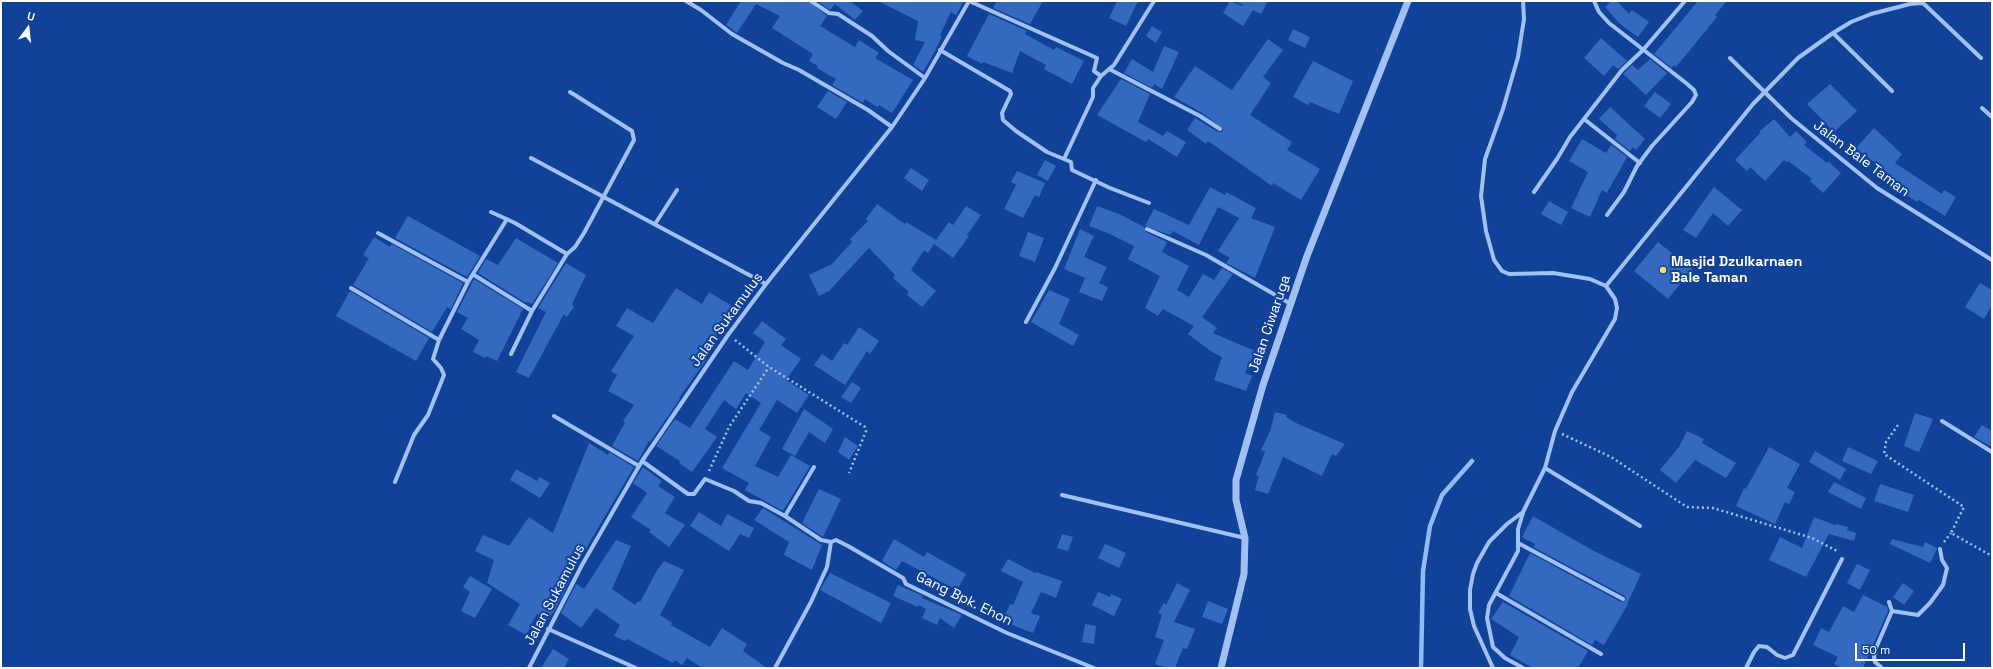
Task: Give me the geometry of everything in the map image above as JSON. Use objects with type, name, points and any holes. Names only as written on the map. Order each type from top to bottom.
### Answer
[{"type":"street","points":[[686,1],[701,10],[732,34],[783,63],[799,70],[868,110],[892,127]]},
{"type":"street","points":[[811,1],[829,13],[838,14],[872,36],[888,51],[925,78]]},
{"type":"street","points":[[969,1],[1097,58],[1094,71],[1101,76]]},
{"type":"street","name":"Jalan Sukamulus","points":[[529,668],[582,565],[642,460],[728,335],[766,284],[892,127],[925,78],[969,1]]},
{"type":"street","points":[[1064,160],[1093,96],[1093,88],[1101,76],[1114,65],[1154,1]]},
{"type":"street","name":"Jalan Ciwaruga","points":[[1221,668],[1244,574],[1245,538],[1236,500],[1236,480],[1263,385],[1307,256],[1408,1]]},
{"type":"street","points":[[1522,1],[1524,18],[1518,57],[1484,166],[1481,196],[1486,231],[1490,246],[1497,266],[1502,271],[1509,274],[1553,273],[1590,279],[1606,286],[1615,299],[1617,308],[1616,318],[1572,392],[1555,431],[1545,468],[1523,512],[1518,529],[1518,552],[1489,605],[1486,618],[1493,647],[1505,658],[1523,668]]},
{"type":"street","points":[[1594,1],[1599,12],[1609,23],[1686,83],[1694,90],[1696,95],[1692,102],[1652,146],[1640,163],[1624,192],[1607,215]]},
{"type":"street","points":[[1534,192],[1584,119],[1622,70],[1643,50],[1685,1]]},
{"type":"street","points":[[1606,286],[1765,92],[1798,58],[1851,22],[1871,14],[1910,4],[1924,3],[1981,58]]},
{"type":"street","points":[[1833,33],[1892,91]]},
{"type":"street","points":[[940,50],[1010,90],[1012,94],[1002,112],[1003,120],[1047,152],[1071,162],[1072,170],[1096,180],[1110,188],[1149,203]]},
{"type":"street","name":"Jalan Bale Taman","points":[[1730,58],[1791,118],[1877,188],[1992,260]]},
{"type":"street","points":[[1109,69],[1200,116],[1220,129]]},
{"type":"street","points":[[510,354],[532,312],[566,254],[575,247],[584,233],[634,140],[632,131],[570,92]]},
{"type":"street","points":[[1982,108],[1992,116]]},
{"type":"street","points":[[1584,119],[1640,163]]},
{"type":"street","points":[[531,158],[766,284]]},
{"type":"street","points":[[1026,322],[1055,268],[1096,180]]},
{"type":"street","points":[[655,224],[676,190]]},
{"type":"street","points":[[491,212],[507,219],[566,254]]},
{"type":"street","points":[[395,482],[414,435],[428,415],[444,374],[433,359],[439,340],[468,282],[474,275],[507,219]]},
{"type":"street","points":[[1147,229],[1206,255],[1291,304]]},
{"type":"street","points":[[378,232],[468,282]]},
{"type":"street","points":[[474,275],[532,312]]},
{"type":"street","points":[[351,288],[439,340]]},
{"type":"street","points":[[554,416],[639,466]]},
{"type":"street","points":[[1942,421],[1992,452]]},
{"type":"street","points":[[642,460],[688,494],[694,494],[705,479]]},
{"type":"street","points":[[785,516],[814,467]]},
{"type":"street","points":[[1545,468],[1640,526]]},
{"type":"street","name":"Gang Bpk. Ehon","points":[[705,479],[734,491],[749,501],[761,503],[785,516],[821,540],[831,542],[836,540],[848,546],[904,578],[906,584],[1006,633],[1094,668]]},
{"type":"street","points":[[1062,495],[1245,538]]},
{"type":"street","points":[[1493,668],[1474,626],[1470,609],[1470,590],[1477,563],[1489,542],[1507,524],[1523,512]]},
{"type":"street","points":[[775,668],[811,602],[827,567],[831,542]]},
{"type":"street","points":[[1518,543],[1623,599]]},
{"type":"street","points":[[1892,611],[1918,614],[1930,604],[1943,585],[1946,568],[1942,560],[1940,548]]},
{"type":"street","points":[[1746,668],[1754,652],[1759,646],[1767,646],[1777,655],[1785,658],[1792,655],[1842,559]]},
{"type":"street","points":[[1496,593],[1601,654]]},
{"type":"street","points":[[1882,668],[1875,662],[1876,648],[1892,611],[1889,602]]},
{"type":"street","points":[[548,629],[636,668]]},
{"type":"path","points":[[728,335],[769,367],[865,427],[866,431],[849,473]]},
{"type":"path","points":[[705,479],[729,427],[769,367]]},
{"type":"path","points":[[1898,425],[1886,442],[1884,454],[1964,507],[1950,533],[1992,556]]},
{"type":"path","points":[[1555,431],[1611,457],[1687,507],[1713,508],[1812,538],[1838,550],[1842,559]]},
{"type":"building","points":[[741,1],[808,1],[827,16],[820,26],[855,47],[859,40],[879,53],[875,58],[913,80],[892,113],[879,105],[877,107],[865,99],[863,103],[832,85],[836,79],[817,68],[818,66],[809,61],[813,54],[772,28],[780,16],[756,4],[737,33],[726,25]]},
{"type":"building","points":[[817,1],[850,1],[863,11],[855,20],[835,4],[830,10]]},
{"type":"building","points":[[878,1],[964,1],[956,15],[951,12],[940,35],[942,36],[935,51],[923,72],[913,65],[925,42],[915,40],[918,21]]},
{"type":"building","points":[[997,1],[1043,1],[1030,24],[993,8]]},
{"type":"building","points":[[1117,1],[1138,1],[1126,26],[1109,18]]},
{"type":"building","points":[[1230,1],[1242,6],[1243,5],[1236,1],[1268,1],[1261,14],[1253,10],[1243,26],[1223,13]]},
{"type":"building","points":[[1611,1],[1617,1],[1629,14],[1632,10],[1649,22],[1638,37],[1620,24],[1605,7]]},
{"type":"building","points":[[1698,1],[1727,1],[1715,15],[1717,17],[1676,67],[1674,65],[1672,68],[1654,54]]},
{"type":"building","points":[[989,14],[1027,31],[1025,34],[1054,50],[1056,47],[1084,61],[1072,84],[1044,69],[1046,65],[1020,51],[1012,73],[983,62],[982,64],[967,56]]},
{"type":"building","points":[[1152,26],[1162,32],[1156,43],[1146,36]]},
{"type":"building","points":[[1293,29],[1310,37],[1305,48],[1288,40]]},
{"type":"building","points":[[1601,38],[1627,61],[1618,69],[1613,65],[1604,76],[1584,58]]},
{"type":"building","points":[[1268,39],[1283,50],[1263,77],[1271,83],[1250,115],[1292,142],[1287,150],[1320,169],[1301,200],[1273,183],[1272,186],[1208,141],[1206,144],[1187,130],[1195,118],[1218,132],[1222,132],[1223,129],[1202,113],[1174,97],[1195,66],[1232,90]]},
{"type":"building","points":[[1164,46],[1179,52],[1162,89],[1154,84],[1152,88],[1124,73],[1132,59],[1153,72]]},
{"type":"building","points":[[1650,59],[1667,73],[1646,95],[1623,74],[1632,65],[1638,70]]},
{"type":"building","points":[[1313,61],[1353,81],[1339,114],[1310,102],[1308,105],[1293,97]]},
{"type":"building","points":[[1121,79],[1150,94],[1138,122],[1163,136],[1167,131],[1186,142],[1177,157],[1148,139],[1146,142],[1097,115]]},
{"type":"building","points":[[1830,84],[1857,111],[1834,132],[1807,104]]},
{"type":"building","points":[[828,91],[847,102],[836,119],[817,107]]},
{"type":"building","points":[[1655,92],[1671,104],[1660,118],[1644,106]]},
{"type":"building","points":[[1610,107],[1645,139],[1636,150],[1633,147],[1630,151],[1615,139],[1617,135],[1599,119]]},
{"type":"building","points":[[1774,119],[1790,137],[1796,131],[1807,142],[1804,145],[1827,163],[1828,161],[1841,173],[1823,193],[1810,181],[1812,179],[1788,161],[1786,162],[1784,160],[1765,181],[1750,167],[1747,171],[1735,160],[1760,133],[1760,131]]},
{"type":"building","points":[[1874,128],[1902,154],[1895,163],[1942,194],[1944,190],[1956,197],[1945,216],[1919,200],[1917,202],[1887,182],[1892,176],[1856,148]]},
{"type":"building","points":[[1582,139],[1606,153],[1611,145],[1627,157],[1607,193],[1602,190],[1590,217],[1571,208],[1588,172],[1569,161]]},
{"type":"building","points":[[1045,160],[1056,166],[1048,181],[1037,175]]},
{"type":"building","points":[[911,168],[929,180],[922,191],[904,178]]},
{"type":"building","points":[[1017,171],[1045,183],[1039,197],[1035,195],[1023,218],[1004,209],[1016,185],[1011,182]]},
{"type":"building","points":[[1210,187],[1225,195],[1226,192],[1256,208],[1251,218],[1275,227],[1255,278],[1226,263],[1230,258],[1218,251],[1239,218],[1218,207],[1199,245],[1173,231],[1170,235],[1145,226],[1154,209],[1189,225]]},
{"type":"building","points":[[1714,187],[1742,210],[1728,226],[1713,213],[1696,238],[1683,230]]},
{"type":"building","points":[[1549,201],[1568,212],[1561,225],[1541,214]]},
{"type":"building","points":[[877,204],[905,224],[906,222],[936,240],[949,222],[953,225],[966,206],[981,215],[967,235],[969,236],[953,258],[934,244],[928,253],[924,250],[911,270],[936,291],[922,307],[907,295],[909,292],[893,278],[895,275],[869,248],[829,291],[819,296],[809,275],[832,264],[852,242],[850,239],[868,221],[866,219]]},
{"type":"building","points":[[1097,206],[1119,214],[1144,227],[1146,232],[1167,242],[1162,252],[1189,266],[1177,290],[1189,297],[1203,274],[1214,280],[1222,268],[1233,274],[1202,317],[1217,328],[1213,333],[1255,351],[1245,373],[1252,376],[1246,391],[1214,380],[1222,357],[1212,352],[1188,334],[1194,326],[1163,309],[1158,316],[1145,308],[1160,276],[1128,259],[1134,246],[1110,234],[1089,226]]},
{"type":"building","points":[[408,216],[480,256],[467,277],[395,238]]},
{"type":"building","points":[[1080,229],[1094,236],[1084,257],[1107,267],[1099,283],[1108,287],[1102,301],[1079,292],[1085,278],[1064,269]]},
{"type":"building","points":[[1028,232],[1044,238],[1035,262],[1019,256]]},
{"type":"building","points":[[374,237],[390,247],[392,244],[463,283],[451,309],[447,307],[432,332],[353,285],[369,258],[363,255]]},
{"type":"building","points":[[516,238],[558,263],[532,304],[526,303],[478,273],[486,259],[498,265]]},
{"type":"building","name":"Masjid Dzulkarnaen Bale Taman","points":[[1658,242],[1692,269],[1668,299],[1634,271]]},
{"type":"building","points":[[566,263],[586,275],[572,304],[574,307],[567,317],[564,314],[529,378],[516,372],[546,312],[538,308]]},
{"type":"building","points":[[474,279],[523,309],[497,361],[486,356],[485,358],[473,352],[479,340],[461,329],[468,318],[457,312]]},
{"type":"building","points":[[1980,283],[1992,290],[1992,305],[1984,319],[1965,307]]},
{"type":"building","points":[[676,288],[702,304],[709,292],[737,309],[729,322],[727,321],[701,356],[707,359],[650,442],[649,441],[638,461],[612,446],[625,423],[623,421],[634,405],[608,391],[617,375],[611,371],[634,336],[616,326],[627,308],[653,323]]},
{"type":"building","points":[[1049,290],[1070,299],[1059,324],[1079,335],[1073,346],[1031,322]]},
{"type":"building","points":[[350,291],[429,338],[416,361],[336,316]]},
{"type":"building","points":[[762,321],[786,339],[781,345],[801,359],[786,380],[809,395],[797,413],[777,400],[759,430],[771,437],[755,466],[778,477],[791,455],[810,466],[783,511],[745,490],[749,483],[722,468],[761,403],[746,393],[736,409],[724,400],[705,429],[717,437],[692,472],[679,463],[680,461],[656,446],[675,419],[690,428],[734,361],[748,370],[765,342],[753,333]]},
{"type":"building","points":[[859,327],[879,341],[870,354],[867,351],[845,385],[814,365],[822,354],[832,361],[844,343],[847,345]]},
{"type":"building","points":[[852,382],[861,388],[851,403],[841,397]]},
{"type":"building","points":[[804,409],[833,429],[825,443],[809,432],[795,456],[782,449]]},
{"type":"building","points":[[1275,412],[1287,415],[1286,417],[1298,424],[1345,444],[1336,456],[1332,454],[1322,476],[1283,457],[1268,494],[1255,490],[1259,476],[1256,475],[1265,452],[1261,450],[1270,431]]},
{"type":"building","points":[[1915,413],[1933,419],[1919,452],[1904,446]]},
{"type":"building","points":[[1982,425],[1992,431],[1992,447],[1974,437]]},
{"type":"building","points":[[1687,431],[1704,439],[1702,443],[1736,463],[1726,478],[1695,460],[1676,483],[1660,470],[1679,447]]},
{"type":"building","points":[[845,437],[858,446],[849,460],[838,452]]},
{"type":"building","points":[[589,443],[608,455],[609,452],[634,467],[568,579],[570,580],[555,610],[547,621],[537,614],[526,635],[508,625],[520,604],[487,583],[494,560],[475,551],[483,535],[509,546],[529,517],[553,533]]},
{"type":"building","points":[[1769,447],[1800,464],[1787,488],[1795,492],[1789,504],[1785,502],[1775,524],[1736,506],[1744,488],[1746,489]]},
{"type":"building","points":[[1848,447],[1878,461],[1871,474],[1842,461]]},
{"type":"building","points":[[1815,451],[1846,469],[1840,480],[1809,462]]},
{"type":"building","points":[[643,467],[662,481],[658,486],[675,497],[665,513],[685,525],[669,547],[649,532],[651,530],[631,517],[647,493],[633,483]]},
{"type":"building","points":[[516,469],[537,481],[539,477],[550,483],[540,498],[510,480]]},
{"type":"building","points":[[1834,482],[1866,498],[1861,509],[1828,492]]},
{"type":"building","points":[[1880,484],[1914,495],[1908,512],[1874,501]]},
{"type":"building","points":[[819,489],[841,499],[823,537],[802,523]]},
{"type":"building","points":[[763,508],[822,545],[812,570],[784,555],[789,542],[754,520]]},
{"type":"building","points":[[699,512],[721,526],[727,514],[754,528],[749,538],[740,534],[729,551],[690,526]]},
{"type":"building","points":[[1533,516],[1592,550],[1641,574],[1628,604],[1604,645],[1595,640],[1592,645],[1509,596],[1530,553],[1621,602],[1626,600],[1625,596],[1533,547],[1535,544],[1522,537]]},
{"type":"building","points":[[1814,517],[1835,525],[1848,527],[1847,530],[1856,533],[1854,541],[1829,534],[1806,577],[1769,560],[1780,537],[1802,548]]},
{"type":"building","points":[[1062,534],[1073,537],[1068,551],[1057,548]]},
{"type":"building","points":[[894,539],[924,557],[927,552],[966,574],[957,590],[902,561],[896,570],[882,561]]},
{"type":"building","points":[[1892,539],[1923,547],[1925,542],[1937,549],[1930,563],[1890,544]]},
{"type":"building","points":[[616,540],[631,546],[612,589],[635,605],[638,601],[640,602],[656,572],[664,561],[684,570],[660,615],[672,623],[671,625],[710,647],[722,628],[747,644],[743,651],[767,668],[702,668],[687,658],[682,665],[675,660],[673,663],[627,639],[625,641],[614,636],[620,625],[596,608],[581,628],[561,613],[576,584],[584,589]]},
{"type":"building","points":[[1105,544],[1126,553],[1119,568],[1098,558]]},
{"type":"building","points":[[1008,559],[1035,573],[1036,572],[1062,581],[1056,598],[1041,592],[1031,613],[1040,616],[1033,633],[1012,625],[1013,621],[1005,616],[1010,604],[1013,605],[1023,582],[1001,571]]},
{"type":"building","points":[[1857,564],[1870,570],[1860,590],[1847,583]]},
{"type":"building","points":[[830,573],[891,603],[881,623],[820,590]]},
{"type":"building","points":[[470,576],[492,589],[475,618],[461,611],[470,592],[463,587]]},
{"type":"building","points":[[1177,583],[1190,590],[1174,622],[1195,629],[1187,649],[1183,648],[1175,668],[1167,668],[1155,664],[1164,640],[1155,637],[1162,615],[1158,613],[1164,603],[1166,605]]},
{"type":"building","points":[[1903,583],[1914,591],[1904,605],[1893,597]]},
{"type":"building","points":[[898,585],[923,596],[922,598],[962,615],[954,628],[940,618],[937,625],[922,618],[926,609],[893,596]]},
{"type":"building","points":[[1098,592],[1110,597],[1111,594],[1122,599],[1114,616],[1092,605]]},
{"type":"building","points":[[1863,595],[1887,607],[1888,611],[1863,668],[1841,668],[1834,664],[1838,657],[1813,645],[1821,628],[1829,632],[1843,606],[1854,612]]},
{"type":"building","points":[[1208,601],[1228,609],[1222,624],[1202,617]]},
{"type":"building","points":[[1503,602],[1588,651],[1578,668],[1533,668],[1510,655],[1519,637],[1491,619]]},
{"type":"building","points":[[1085,624],[1096,626],[1094,644],[1082,642]]},
{"type":"building","points":[[553,649],[569,659],[564,668],[541,668]]},
{"type":"waterway","points":[[1421,668],[1423,571],[1430,526],[1442,495],[1472,461]]},
{"type":"place","name":"Masjid Dzulkarnaen Bale Taman","points":[[1663,270]]}]
